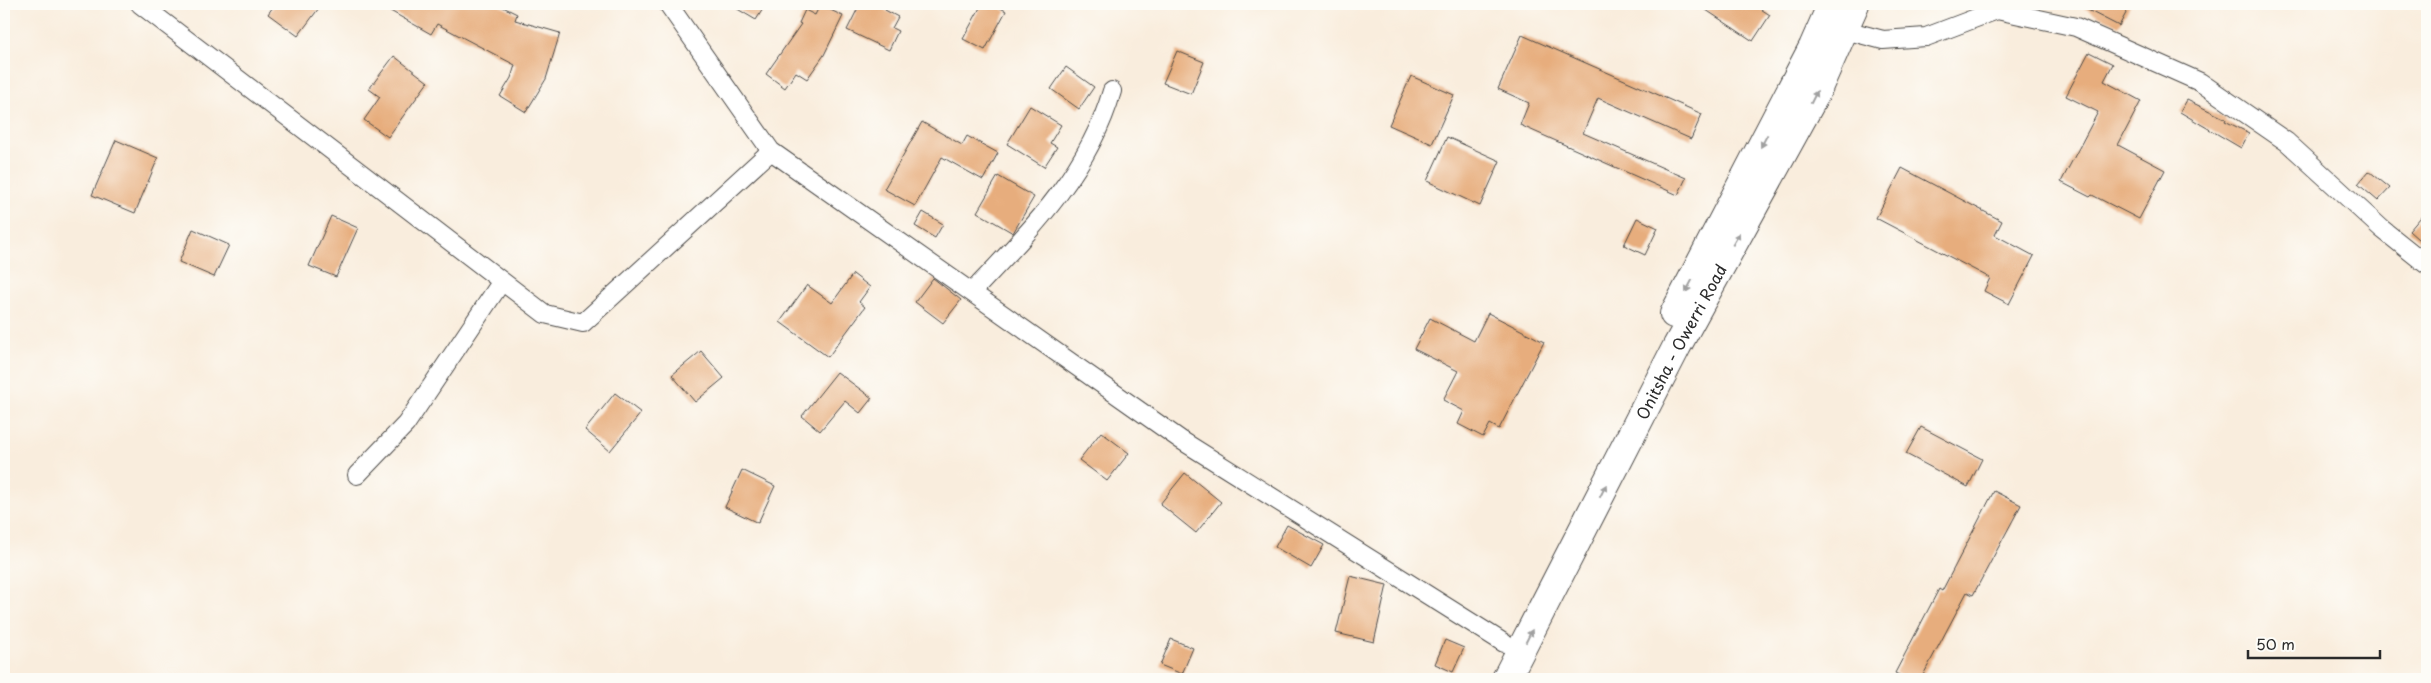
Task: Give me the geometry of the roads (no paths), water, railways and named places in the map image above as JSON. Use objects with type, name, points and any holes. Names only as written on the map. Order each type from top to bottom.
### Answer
[{"type":"highway","name":"Onitsha - Owerri Road","points":[[1486,679],[1813,47],[1832,4]]},
{"type":"highway","name":"Onitsha - Owerri Road","points":[[1506,679],[1677,346],[1815,95],[1855,4]]},
{"type":"street","points":[[140,4],[545,314],[583,323],[771,151]]},
{"type":"street","points":[[668,4],[771,151],[973,291],[1181,440],[1504,643]]},
{"type":"street","points":[[1844,30],[1883,40],[1926,38],[1998,10],[2076,27],[2200,82],[2287,142],[2382,229],[2427,265]]},
{"type":"street","points":[[973,291],[1034,227],[1081,162],[1106,114],[1112,91]]},
{"type":"street","points":[[357,475],[406,424],[502,281]]}]
